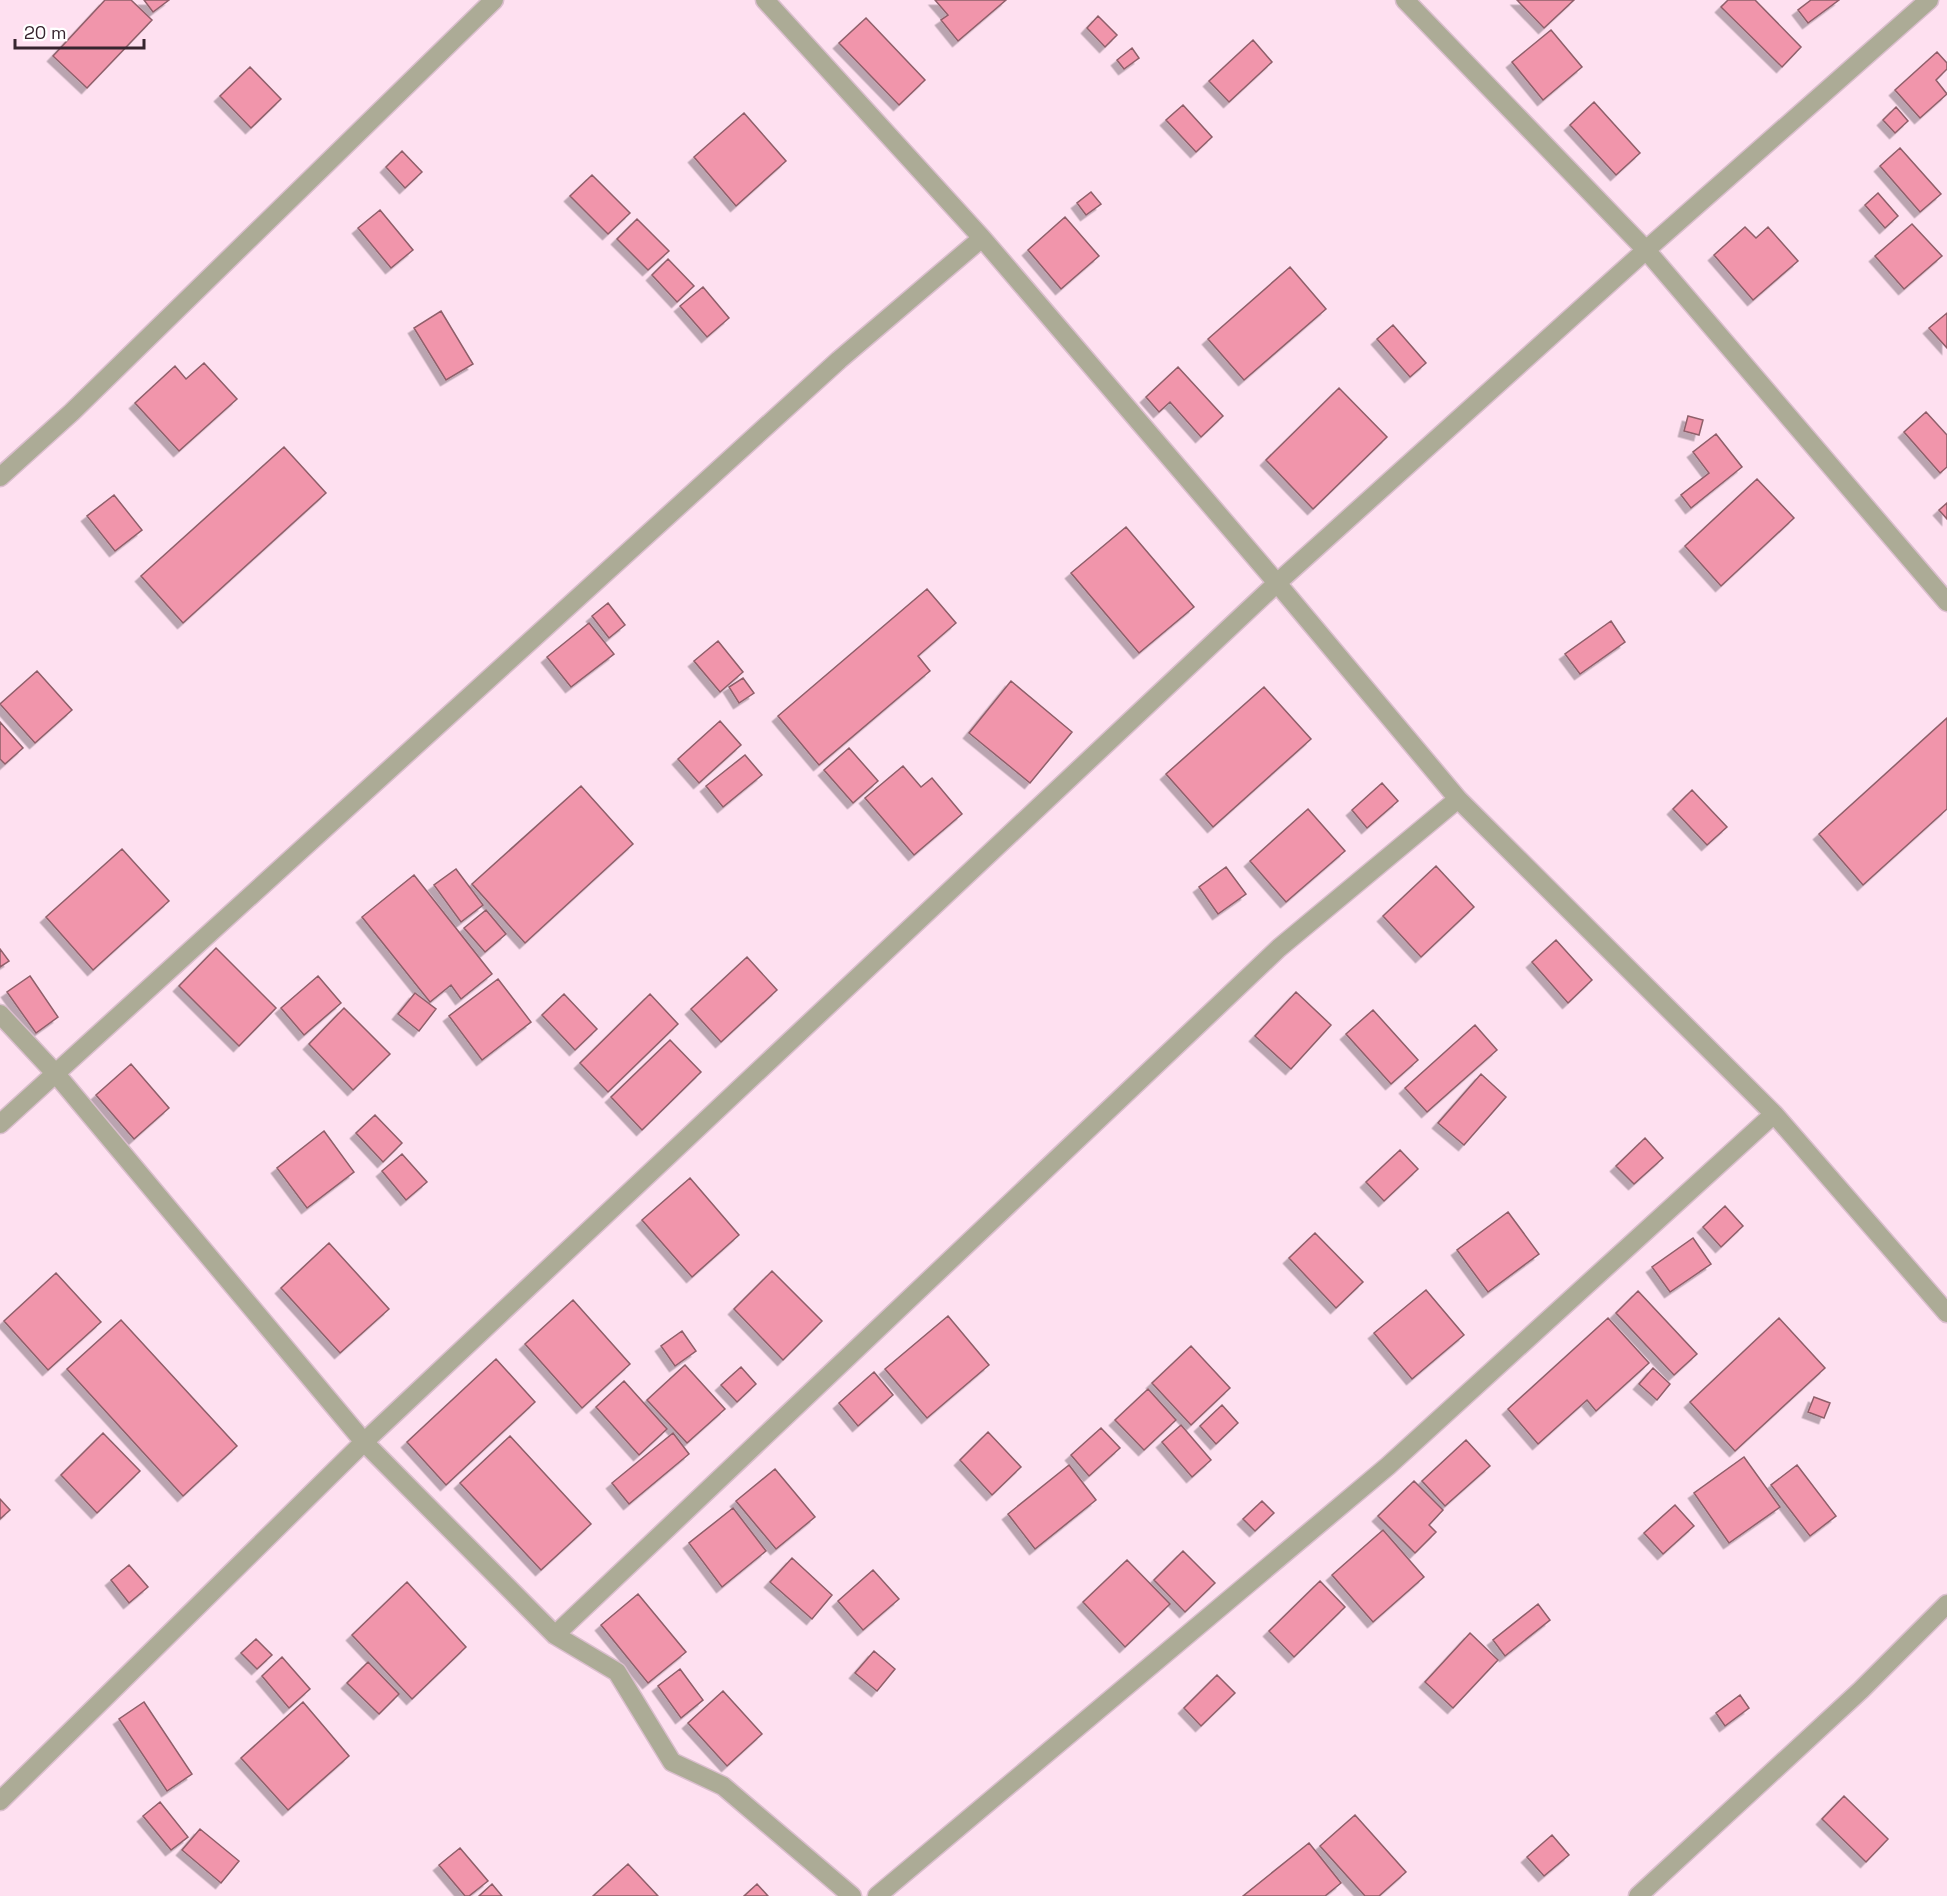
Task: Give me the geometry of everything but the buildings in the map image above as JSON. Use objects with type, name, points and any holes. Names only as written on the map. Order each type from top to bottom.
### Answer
[{"type":"street","points":[[0,477],[72,412],[494,0]]},
{"type":"street","points":[[765,0],[982,238],[1458,799],[1774,1114],[1947,1312]]},
{"type":"street","points":[[1405,0],[1646,250],[1947,602]]},
{"type":"street","points":[[0,1801],[364,1442],[1277,583],[1646,250],[1929,0]]},
{"type":"street","points":[[0,1124],[821,376],[982,238]]},
{"type":"street","points":[[555,1635],[1279,948],[1458,799]]},
{"type":"street","points":[[0,1014],[56,1074],[364,1442],[555,1635],[617,1672],[672,1762],[723,1786],[852,1896]]},
{"type":"street","points":[[877,1896],[1388,1466],[1774,1114]]},
{"type":"street","points":[[1638,1896],[1861,1690],[1947,1604]]}]
